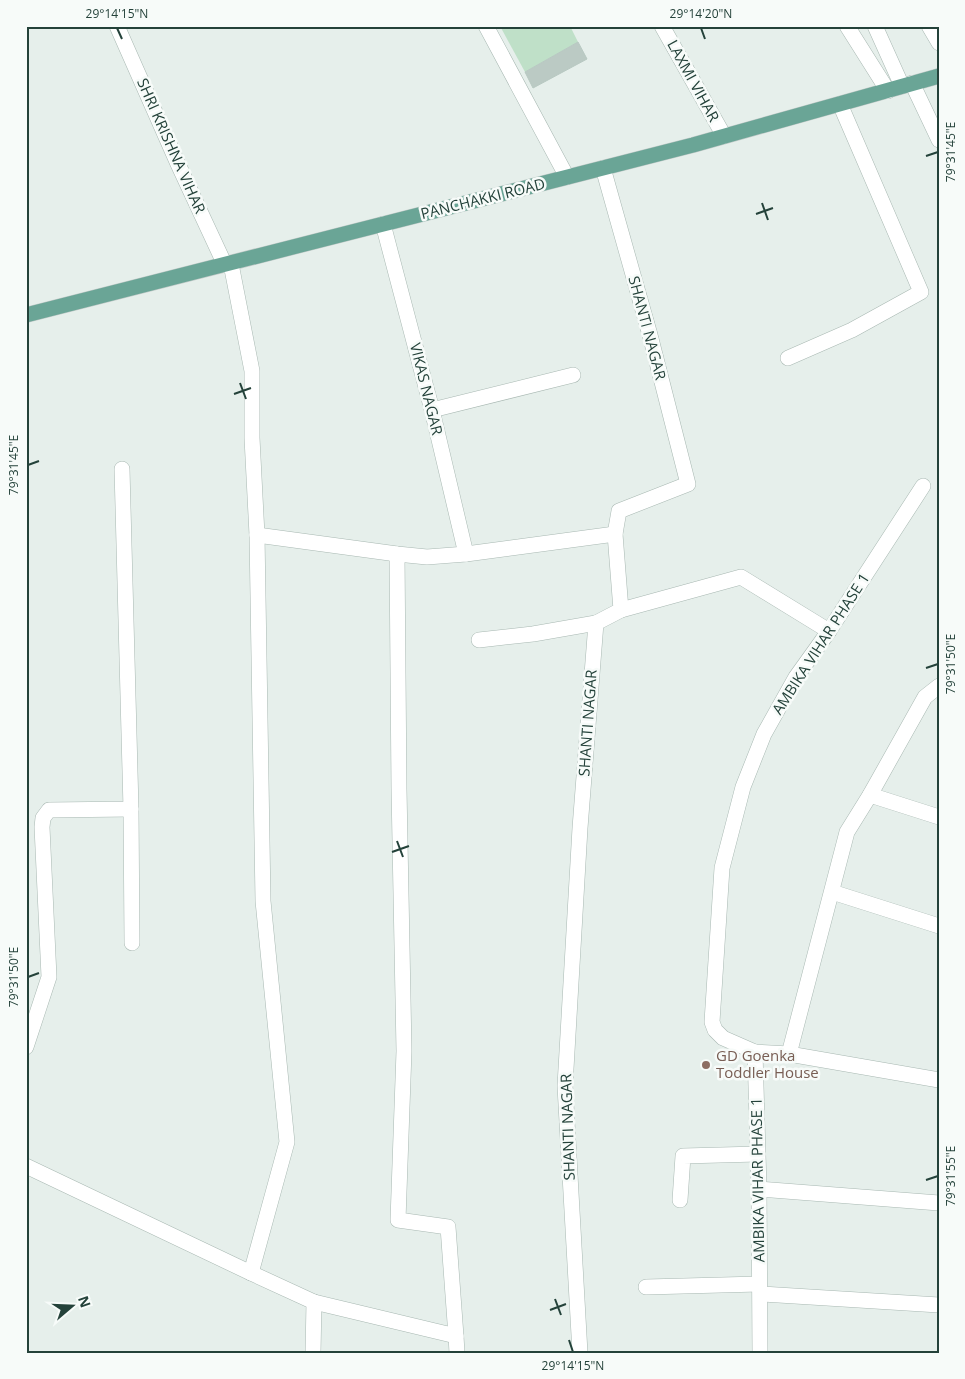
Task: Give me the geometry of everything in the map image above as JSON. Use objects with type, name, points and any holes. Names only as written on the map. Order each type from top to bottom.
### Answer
[{"type":"main road","name":"PANCHAKKI ROAD","points":[[26,315],[603,168],[939,76]]},
{"type":"street","name":"SHRI KRISHNA VIHAR","points":[[117,26],[178,164],[228,264],[252,371],[252,438],[257,535],[263,901],[287,1142],[251,1273]]},
{"type":"street","points":[[486,26],[567,177]]},
{"type":"street","name":"LAXMI VIHAR","points":[[662,26],[724,136]]},
{"type":"street","points":[[847,26],[901,87],[939,140]]},
{"type":"street","points":[[874,26],[901,87]]},
{"type":"street","points":[[929,26],[939,43]]},
{"type":"street","points":[[788,358],[852,330],[921,292],[840,104]]},
{"type":"street","name":"SHANTI NAGAR","points":[[603,168],[650,335],[688,484],[619,511],[615,534],[622,610]]},
{"type":"street","name":"VIKAS NAGAR","points":[[383,224],[432,410],[466,554]]},
{"type":"street","points":[[432,410],[573,375]]},
{"type":"street","points":[[122,469],[131,809],[132,943]]},
{"type":"street","name":"AMBIKA VIHAR PHASE 1","points":[[760,1353],[760,1189],[755,1052],[723,1038],[715,1030],[712,1022],[722,868],[743,787],[764,734],[796,677],[829,631],[923,486]]},
{"type":"street","points":[[257,535],[427,557],[466,554],[615,534]]},
{"type":"street","points":[[397,554],[404,1051],[398,1220],[448,1226],[457,1353]]},
{"type":"street","points":[[479,640],[533,634],[596,622],[622,610],[741,577],[829,631]]},
{"type":"street","name":"SHANTI NAGAR","points":[[580,1353],[565,1086],[580,828],[596,622]]},
{"type":"street","points":[[789,1054],[847,832],[925,697],[939,686]]},
{"type":"street","points":[[870,795],[939,817]]},
{"type":"street","points":[[26,1047],[49,978],[43,818],[49,810],[131,809]]},
{"type":"street","points":[[832,892],[939,926]]},
{"type":"street","points":[[755,1052],[789,1054],[939,1080]]},
{"type":"street","points":[[680,1200],[683,1156],[758,1154]]},
{"type":"street","points":[[26,1166],[314,1302],[456,1336]]},
{"type":"street","points":[[760,1189],[939,1203]]},
{"type":"street","points":[[646,1287],[760,1289],[939,1305]]},
{"type":"street","points":[[313,1353],[314,1302]]},
{"type":"green space","points":[[500,26],[570,26],[578,42],[525,72]]},
{"type":"building","points":[[578,42],[587,59],[533,88],[525,72]]},
{"type":"place","name":"GD Goenka Toddler House","points":[[706,1065]]}]
